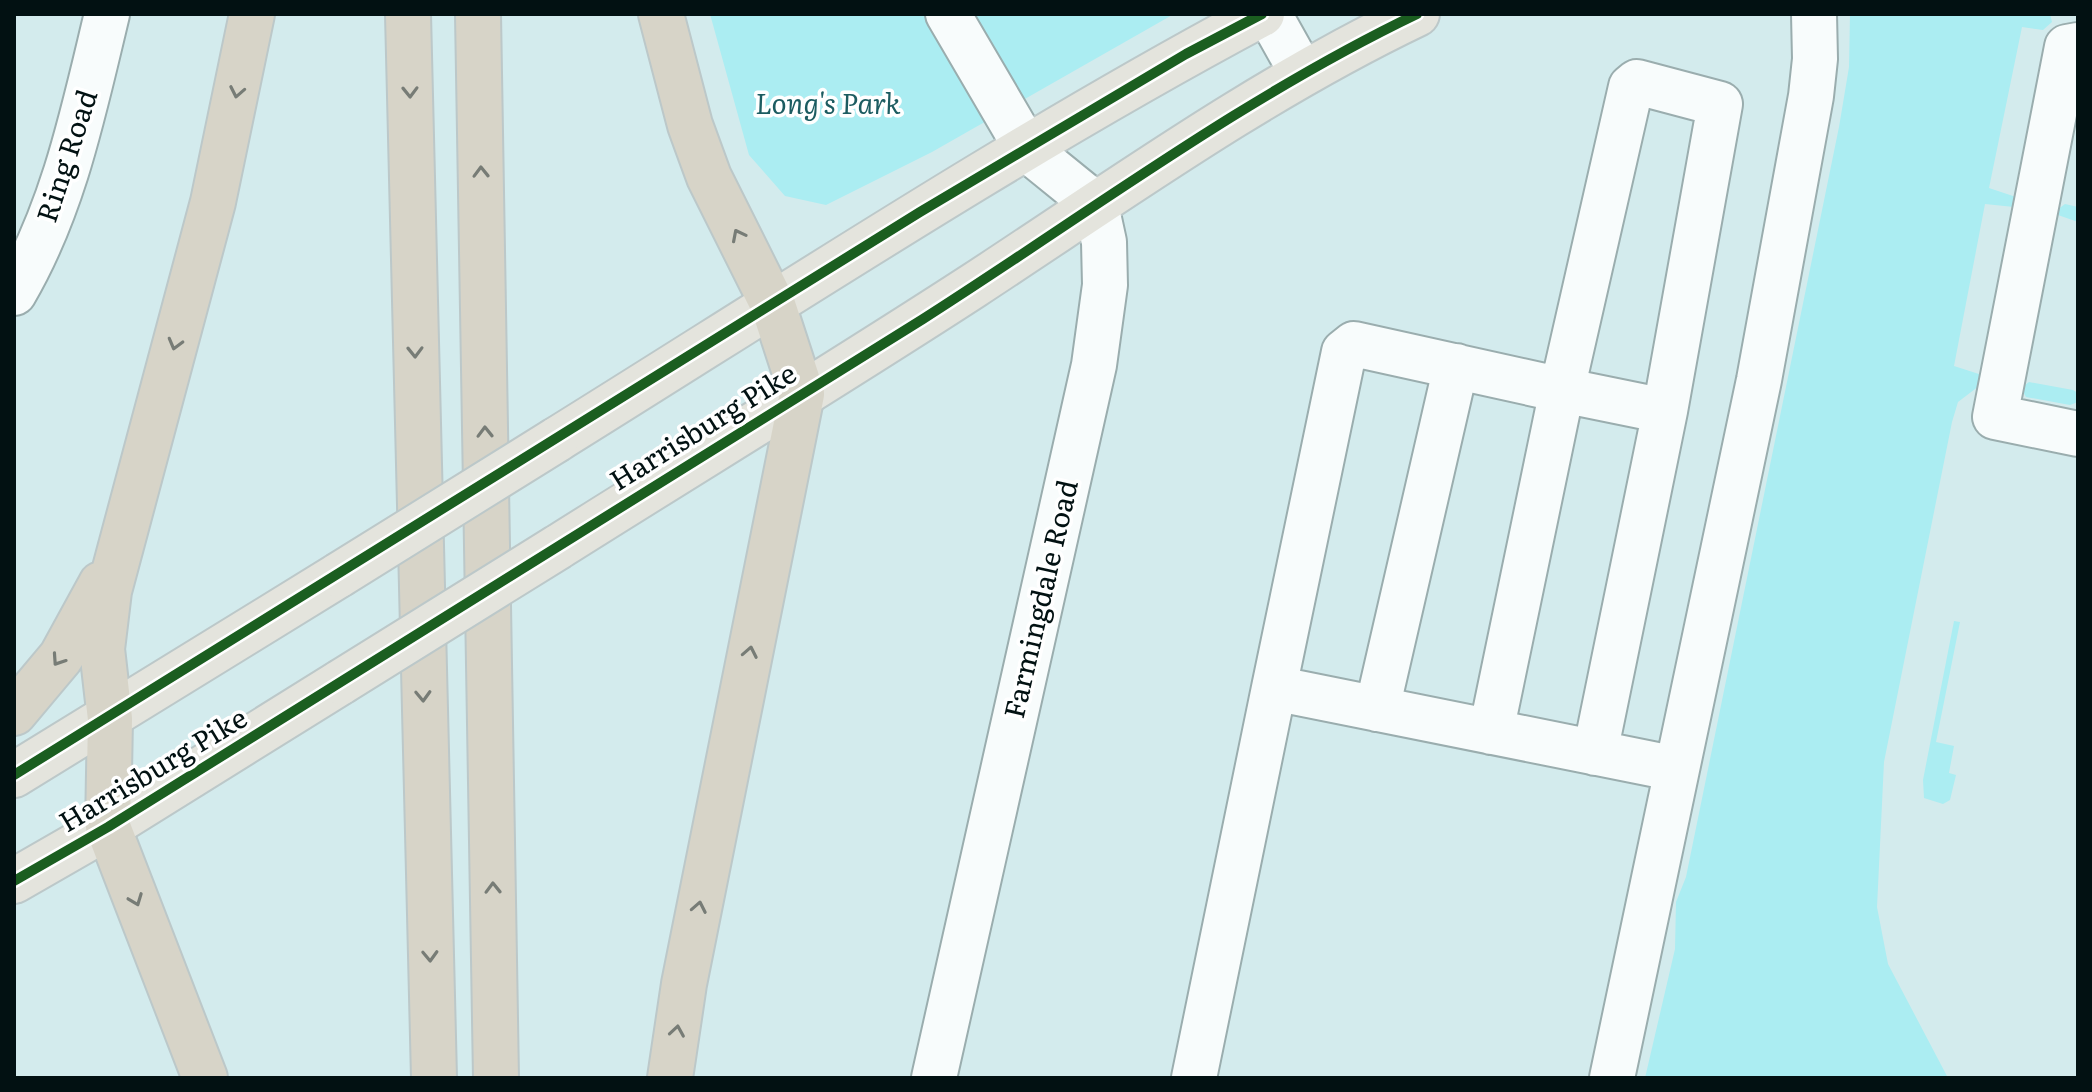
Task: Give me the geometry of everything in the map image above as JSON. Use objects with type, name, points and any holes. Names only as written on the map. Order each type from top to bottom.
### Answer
[{"type":"highway","points":[[205,1078],[108,827],[110,719],[103,664],[104,618],[213,202],[252,14]]},
{"type":"highway","points":[[408,14],[434,1078]]},
{"type":"highway","points":[[478,14],[496,1078]]},
{"type":"highway","points":[[661,14],[690,125],[709,177],[773,305],[802,394],[684,984],[670,1078]]},
{"type":"highway","points":[[14,713],[61,657],[122,543]]},
{"type":"main road","points":[[14,775],[110,719],[1027,149],[1262,14]]},
{"type":"main road","name":"Harrisburg Pike","points":[[14,881],[108,827],[802,394],[1302,73],[1417,14]]},
{"type":"street","name":"Ring Road","points":[[14,293],[57,198],[78,134],[107,14]]},
{"type":"street","points":[[948,14],[1027,149],[1096,205]]},
{"type":"street","points":[[1269,14],[1302,73]]},
{"type":"street","points":[[1612,1078],[1759,380],[1806,130],[1815,59],[1814,14]]},
{"type":"street","points":[[2078,45],[2067,47],[1995,417],[2078,434]]},
{"type":"street","points":[[1491,732],[1562,390],[1631,87],[1637,82],[1720,104],[1665,411],[1595,753]]},
{"type":"street","name":"Farmingdale Road","points":[[934,1078],[1094,365],[1105,285],[1104,242],[1096,205]]},
{"type":"street","points":[[1194,1078],[1344,352],[1354,344],[1665,411]]},
{"type":"street","points":[[1377,709],[1456,366]]},
{"type":"street","points":[[1274,688],[1677,769]]},
{"type":"green space","name":"Long's Park","points":[[710,14],[1174,14],[932,152],[826,205],[785,196],[749,155]]},
{"type":"green space","points":[[1850,14],[2050,14],[2052,22],[2043,30],[2022,27],[1989,188],[2016,197],[2014,207],[1985,204],[1954,366],[1982,375],[1979,386],[1958,402],[1952,422],[1884,762],[1877,907],[1888,964],[1948,1078],[1645,1078],[1675,949],[1676,902],[1686,877],[1839,127],[1849,67]]},
{"type":"green space","points":[[2065,204],[2078,207],[2078,222],[2058,215],[2057,210]]},
{"type":"green space","points":[[2029,382],[2073,390],[2078,393],[2078,402],[2070,405],[2026,397],[2021,388]]},
{"type":"green space","points":[[1954,621],[1960,622],[1936,742],[1954,746],[1949,773],[1956,775],[1950,800],[1943,804],[1924,798],[1923,780]]},
{"type":"cycle path","points":[[14,775],[920,212],[1186,54],[1262,14]]},
{"type":"cycle path","points":[[14,881],[108,827],[923,319],[1227,120],[1289,82],[1417,14]]}]
